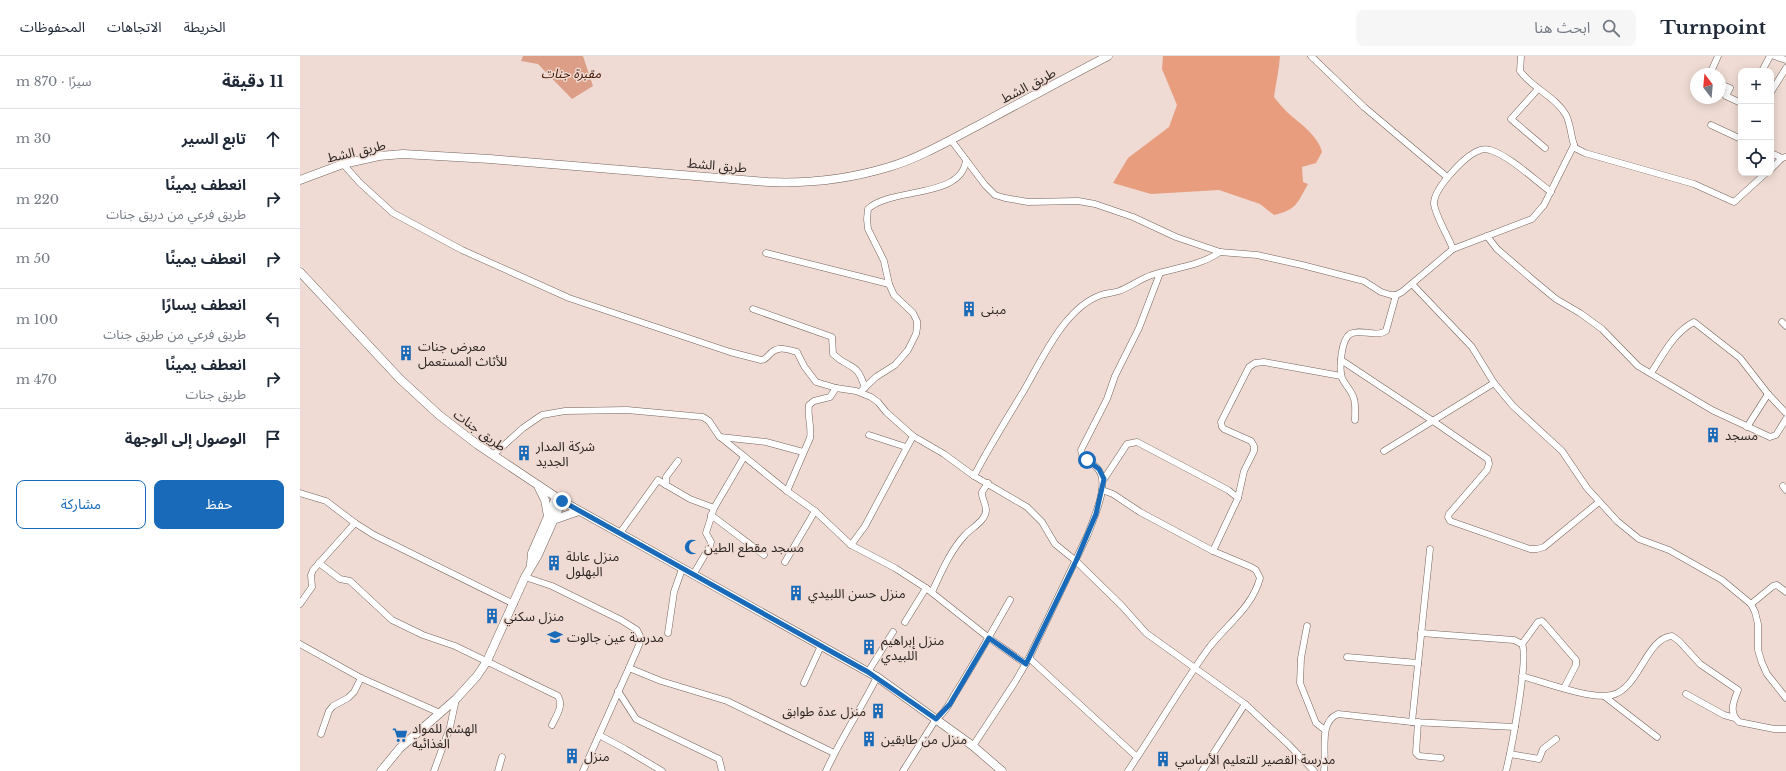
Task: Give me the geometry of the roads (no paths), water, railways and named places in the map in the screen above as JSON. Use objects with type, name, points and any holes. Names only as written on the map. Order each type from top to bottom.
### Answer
[{"type":"street","name":"طريق الشط","points":[[300,180],[343,164],[379,156],[429,154],[768,182],[804,183],[842,179],[890,167],[951,140],[1108,56]]},
{"type":"street","points":[[1310,56],[1364,107],[1448,177]]},
{"type":"street","points":[[1521,56],[1520,71],[1566,115],[1575,148],[1584,153],[1680,180],[1734,202],[1763,176]]},
{"type":"street","points":[[1713,68],[1718,56]]},
{"type":"street","points":[[1764,68],[1770,56]]},
{"type":"street","points":[[1774,56],[1786,60]]},
{"type":"street","points":[[1774,87],[1786,68]]},
{"type":"street","points":[[1726,86],[1730,88],[1726,96],[1738,102]]},
{"type":"street","points":[[1538,89],[1510,119],[1545,148]]},
{"type":"street","points":[[1711,125],[1738,138]]},
{"type":"street","points":[[951,140],[991,192],[1004,198],[1028,202],[1078,201],[1095,204],[1133,217],[1176,237],[1220,252],[1257,255],[1302,265],[1355,278],[1385,293],[1396,295]]},
{"type":"street","points":[[1355,420],[1355,400],[1341,376],[1341,360],[1345,341],[1351,333],[1358,332],[1378,334],[1386,331],[1396,295],[1412,284],[1453,249],[1532,220],[1542,209],[1574,145]]},
{"type":"street","points":[[1453,249],[1434,205],[1435,197],[1448,177],[1474,153],[1481,150],[1489,150],[1510,161],[1551,192]]},
{"type":"street","points":[[1774,154],[1784,157]]},
{"type":"street","points":[[1774,166],[1784,157]]},
{"type":"street","points":[[863,390],[876,377],[895,365],[908,350],[916,334],[917,321],[913,313],[894,295],[889,284],[884,261],[868,228],[866,219],[868,209],[881,200],[942,186],[961,174],[965,167],[966,160]]},
{"type":"street","points":[[343,164],[360,183],[393,213],[462,250],[569,298],[730,352],[763,360],[774,349],[778,348],[797,352],[816,382],[836,388],[863,390],[878,402],[886,412],[913,436],[944,454],[974,476],[1027,507],[1042,522],[1055,544],[1076,561],[1122,606],[1146,633],[1245,704],[1288,744],[1314,771]]},
{"type":"street","points":[[1487,236],[1497,249],[1533,280],[1556,299],[1592,321],[1602,329],[1630,359],[1651,373],[1712,410],[1747,427],[1773,436],[1776,435],[1786,419]]},
{"type":"street","points":[[974,476],[988,449],[1062,326],[1087,302],[1101,295],[1120,291],[1142,279],[1204,261],[1220,252]]},
{"type":"street","points":[[766,254],[889,284]]},
{"type":"street","name":"طريق جنات","points":[[300,272],[422,400],[493,455],[559,500],[877,677],[973,746],[1002,771]]},
{"type":"street","points":[[1104,479],[1099,469],[1084,457],[1081,450],[1107,399],[1115,376],[1138,328],[1160,273]]},
{"type":"street","points":[[1412,284],[1472,347],[1494,383],[1514,406],[1562,451],[1599,502],[1617,521],[1638,539],[1669,550],[1722,580],[1751,604],[1756,612],[1758,624],[1758,650],[1762,663],[1767,674],[1786,698]]},
{"type":"street","points":[[753,309],[832,336],[833,354],[840,360],[857,369],[861,374],[863,390]]},
{"type":"street","points":[[1651,373],[1674,339],[1687,326],[1694,322],[1740,358],[1768,394],[1786,413]]},
{"type":"street","points":[[1341,360],[1433,420],[1486,458],[1489,464],[1487,470],[1448,515],[1448,519],[1452,522],[1530,549],[1537,549],[1544,546],[1599,502]]},
{"type":"street","points":[[1213,551],[1238,498],[1244,472],[1254,451],[1254,446],[1251,441],[1224,429],[1221,422],[1249,367],[1255,363],[1264,362],[1341,376]]},
{"type":"street","points":[[1384,451],[1494,383]]},
{"type":"street","points":[[787,491],[810,438],[811,431],[808,416],[809,405],[814,401],[830,397],[836,388]]},
{"type":"street","points":[[1747,427],[1768,394]]},
{"type":"street","points":[[493,455],[523,428],[542,415],[565,411],[627,410],[697,415],[703,417],[709,421],[719,436],[787,491],[815,511],[851,545],[895,568],[932,592],[989,638],[1026,664]]},
{"type":"street","points":[[869,435],[906,447]]},
{"type":"street","points":[[719,436],[766,442],[803,452]]},
{"type":"street","points":[[851,545],[865,526],[913,436]]},
{"type":"street","points":[[973,746],[1026,664],[1076,561],[1096,514],[1104,479],[1127,444],[1137,442],[1219,485],[1238,498]]},
{"type":"street","points":[[693,575],[710,546],[711,542],[706,533],[714,508],[744,457]]},
{"type":"street","points":[[666,485],[666,477],[678,461]]},
{"type":"street","points":[[620,533],[658,480],[690,499],[714,508]]},
{"type":"street","points":[[932,592],[958,544],[965,535],[982,520],[985,515],[986,510],[982,492],[988,483]]},
{"type":"street","points":[[537,485],[546,500],[550,519]]},
{"type":"street","points":[[1102,490],[1114,494],[1140,512],[1213,551],[1251,567],[1256,570],[1260,578],[1257,590],[1239,615],[1215,640],[1195,668],[1128,771]]},
{"type":"street","points":[[300,493],[326,501],[374,535],[514,604]]},
{"type":"street","points":[[381,771],[400,748],[456,699],[477,676],[487,661],[525,577],[538,555],[550,519],[559,500]]},
{"type":"street","points":[[550,519],[579,511]]},
{"type":"street","points":[[785,562],[815,511]]},
{"type":"street","points":[[711,515],[764,555]]},
{"type":"street","points":[[300,604],[312,587],[311,575],[355,523]]},
{"type":"street","points":[[1430,549],[1418,663],[1415,722],[1416,753],[1419,756],[1440,758]]},
{"type":"street","points":[[319,564],[340,579],[350,581],[392,620],[487,661],[558,696],[560,706],[552,725]]},
{"type":"street","points":[[668,633],[674,592],[682,569]]},
{"type":"street","points":[[525,577],[552,586],[622,620],[636,630],[640,636],[639,645],[583,771]]},
{"type":"street","points":[[1751,604],[1773,586],[1777,586],[1786,592]]},
{"type":"street","points":[[905,622],[926,588]]},
{"type":"street","points":[[903,771],[936,719],[950,704],[1010,600]]},
{"type":"street","points":[[1522,644],[1538,622],[1542,621],[1576,660],[1576,665],[1564,688]]},
{"type":"street","points":[[1307,626],[1301,658],[1300,683],[1316,723],[1325,730]]},
{"type":"street","points":[[868,672],[893,632]]},
{"type":"street","points":[[1421,633],[1514,640],[1522,644],[1524,652],[1522,676],[1515,727],[1506,771]]},
{"type":"street","points":[[1522,676],[1588,694],[1612,696],[1623,689],[1636,675],[1656,645],[1666,637],[1672,636],[1679,641],[1700,664],[1738,690],[1732,708],[1735,718]]},
{"type":"street","points":[[300,644],[361,678],[440,713]]},
{"type":"street","points":[[804,683],[821,646]]},
{"type":"street","points":[[1347,657],[1418,663]]},
{"type":"street","points":[[1029,658],[1137,757]]},
{"type":"street","points":[[629,668],[660,681],[727,701],[834,753]]},
{"type":"street","points":[[826,771],[834,753],[862,706],[877,677]]},
{"type":"street","points":[[320,734],[329,711],[354,692],[361,678]]},
{"type":"street","points":[[618,692],[636,719],[719,759],[722,771]]},
{"type":"street","points":[[1686,694],[1724,715],[1735,718],[1739,722],[1774,729],[1786,729]]},
{"type":"street","points":[[1604,696],[1657,737]]},
{"type":"street","points":[[434,771],[450,727],[456,699]]},
{"type":"street","points":[[1202,771],[1245,704]]},
{"type":"street","points":[[1324,771],[1326,758],[1325,730],[1330,719],[1341,714],[1415,722],[1515,727]]},
{"type":"street","points":[[599,735],[662,771]]},
{"type":"street","points":[[1510,754],[1539,758],[1543,749],[1556,739]]},
{"type":"street","points":[[498,771],[502,757]]},
{"type":"place","name":"مبنى","points":[[969,309]]},
{"type":"place","name":"معرض جنات للأثاث المستعمل","points":[[406,353]]},
{"type":"place","name":"مسجد","points":[[1713,435]]},
{"type":"place","name":"شركة المدار الجديد","points":[[524,453]]},
{"type":"place","name":"مسجد مقطع الطين","points":[[692,547]]},
{"type":"place","name":"منزل عاىلة البهلول","points":[[554,563]]},
{"type":"place","name":"منزل حسن اللبيدي","points":[[796,593]]},
{"type":"place","name":"منزل سكني","points":[[492,616]]},
{"type":"place","name":"مدرسة عين جالوت","points":[[555,637]]},
{"type":"place","name":"منزل إبراهيم اللبيدي","points":[[869,647]]},
{"type":"place","name":"منزل عدة طوابق","points":[[878,711]]},
{"type":"place","name":"الهشم للمواد الغذائية","points":[[400,735]]},
{"type":"place","name":"منزل من طابقين","points":[[869,739]]},
{"type":"place","name":"منزل","points":[[572,756]]},
{"type":"place","name":"مدرسة القصير للتعليم الأساسي","points":[[1163,759]]},
{"type":"park label","name":"مقبرة جنات","points":[[571,73]]}]
